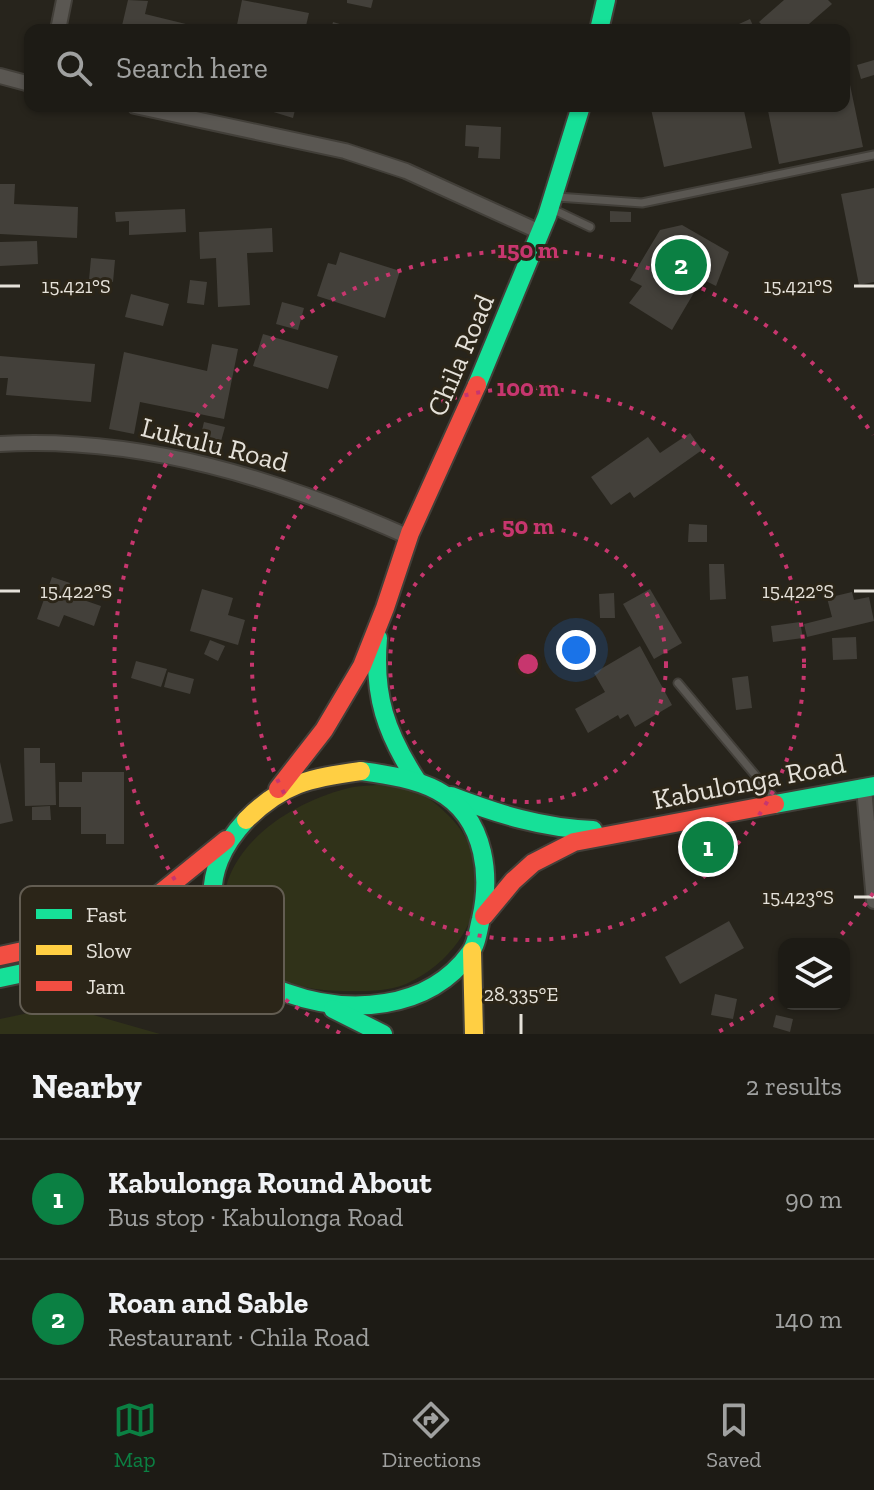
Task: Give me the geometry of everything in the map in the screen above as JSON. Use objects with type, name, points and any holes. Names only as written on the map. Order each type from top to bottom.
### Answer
[{"type":"main road","points":[[600,24],[606,0]]},
{"type":"main road","name":"Chila Road","points":[[272,795],[308,755],[338,712],[380,622],[409,537],[477,389],[552,203],[580,112]]},
{"type":"main road","name":"Chila Road","points":[[380,622],[376,682],[379,708],[398,751],[417,781]]},
{"type":"main road","points":[[169,886],[226,840],[272,795],[323,776],[361,771],[417,781],[444,793],[469,818],[480,841],[485,862],[486,890],[472,951],[474,1034]]},
{"type":"main road","name":"Kabulonga Road","points":[[481,920],[511,881],[538,858],[574,842],[869,787]]},
{"type":"main road","name":"Kabulonga Road","points":[[444,793],[496,814],[548,829],[634,831]]},
{"type":"main road","points":[[212,886],[226,840]]},
{"type":"main road","points":[[324,1005],[367,1006],[416,996],[441,981],[472,951]]},
{"type":"main road","points":[[0,956],[20,952]]},
{"type":"main road","points":[[0,978],[20,974]]},
{"type":"main road","points":[[284,992],[324,1005],[383,1034]]},
{"type":"street","points":[[59,24],[64,0]]},
{"type":"street","points":[[0,76],[24,82]]},
{"type":"street","points":[[163,112],[345,151],[406,171],[540,232]]},
{"type":"street","name":"Lukulu Road","points":[[0,444],[98,444],[217,467],[339,506],[409,537]]},
{"type":"street","points":[[869,787],[874,901]]},
{"type":"lane","points":[[552,203],[642,203],[874,155]]},
{"type":"lane","points":[[552,203],[590,227]]},
{"type":"lane","points":[[678,683],[779,804]]},
{"type":"green space","points":[[387,784],[413,790],[450,817],[467,839],[476,863],[478,887],[474,911],[464,933],[449,953],[429,971],[406,984],[359,991],[307,988],[284,981],[284,886],[226,886],[233,868],[262,832],[302,806],[350,788]]},
{"type":"green space","points":[[24,1014],[90,1014],[160,1034],[0,1034],[0,1019]]},
{"type":"building","points":[[128,0],[148,1],[145,14],[186,24],[122,24]]},
{"type":"building","points":[[242,0],[309,13],[306,24],[237,24]]},
{"type":"building","points":[[347,0],[373,0],[371,8],[347,3]]},
{"type":"building","points":[[784,0],[828,0],[832,4],[809,24],[759,22]]},
{"type":"building","points":[[874,60],[874,75],[861,79],[857,65]]},
{"type":"building","points":[[850,85],[863,147],[779,164],[768,112],[850,112]]},
{"type":"building","points":[[274,112],[294,112],[293,118]]},
{"type":"building","points":[[652,112],[744,112],[752,148],[664,167]]},
{"type":"building","points":[[466,125],[501,127],[500,159],[478,158],[479,147],[465,146]]},
{"type":"building","points":[[0,184],[15,184],[14,204],[78,207],[77,238],[0,234]]},
{"type":"building","points":[[874,188],[874,282],[859,285],[841,194]]},
{"type":"building","points":[[185,209],[186,232],[129,235],[129,221],[116,222],[115,212]]},
{"type":"building","points":[[610,211],[631,212],[631,222],[610,222]]},
{"type":"building","points":[[682,225],[729,252],[716,286],[702,279],[672,330],[629,303],[642,286],[630,280],[660,230]]},
{"type":"building","points":[[272,228],[273,252],[247,253],[250,305],[218,307],[216,258],[200,259],[199,232]]},
{"type":"building","points":[[37,241],[38,264],[0,266],[0,242]]},
{"type":"building","points":[[340,252],[400,271],[385,318],[317,296],[328,263],[336,265]]},
{"type":"building","points":[[91,258],[115,260],[113,282],[89,280]]},
{"type":"building","points":[[190,280],[207,282],[204,305],[187,303]]},
{"type":"building","points":[[131,294],[169,304],[163,326],[125,317]]},
{"type":"building","points":[[282,302],[304,308],[298,330],[276,324]]},
{"type":"building","points":[[263,334],[338,356],[328,389],[253,366]]},
{"type":"building","points":[[212,344],[238,349],[224,419],[140,402],[134,434],[109,429],[124,352],[207,371]]},
{"type":"building","points":[[0,356],[95,364],[91,402],[6,395],[8,378],[0,378]]},
{"type":"building","points":[[204,422],[225,427],[218,452],[198,447]]},
{"type":"building","points":[[690,433],[702,450],[634,498],[630,492],[611,505],[591,477],[648,437],[660,453]]},
{"type":"building","points":[[689,524],[707,525],[707,542],[688,542]]},
{"type":"building","points":[[709,564],[724,564],[726,599],[710,600]]},
{"type":"building","points":[[52,577],[70,583],[66,594],[101,606],[94,626],[64,615],[59,627],[37,619]]},
{"type":"building","points":[[202,589],[233,598],[228,615],[245,620],[238,645],[190,631]]},
{"type":"building","points":[[650,589],[682,643],[654,659],[623,604]]},
{"type":"building","points":[[852,592],[854,600],[869,597],[874,621],[807,637],[804,624],[832,617],[827,598]]},
{"type":"building","points":[[614,593],[615,618],[600,618],[599,594]]},
{"type":"building","points":[[800,622],[803,638],[773,642],[771,626]]},
{"type":"building","points":[[856,637],[857,659],[833,660],[832,638]]},
{"type":"building","points":[[210,640],[225,646],[218,661],[204,654]]},
{"type":"building","points":[[640,646],[672,705],[635,727],[628,714],[620,719],[618,715],[588,733],[575,709],[605,692],[594,673]]},
{"type":"building","points":[[136,661],[167,669],[161,687],[131,678]]},
{"type":"building","points":[[168,672],[194,679],[190,694],[164,687]]},
{"type":"building","points":[[748,676],[752,708],[736,710],[732,678]]},
{"type":"building","points":[[24,748],[40,748],[40,763],[55,763],[56,805],[25,806]]},
{"type":"building","points":[[0,762],[13,821],[0,824]]},
{"type":"building","points":[[82,772],[124,772],[124,844],[106,844],[106,834],[81,834],[81,807],[59,807],[59,782],[82,782]]},
{"type":"building","points":[[50,806],[51,820],[32,820],[32,807]]},
{"type":"building","points":[[729,921],[744,948],[680,984],[665,957]]},
{"type":"building","points":[[715,994],[737,999],[733,1019],[711,1015]]},
{"type":"building","points":[[776,1015],[793,1019],[790,1032],[773,1027]]},
{"type":"traffic: fast","points":[[600,24],[606,0]]},
{"type":"traffic: fast","points":[[477,385],[547,216],[579,112]]},
{"type":"traffic: fast","points":[[378,638],[378,678],[384,713],[397,747],[417,781]]},
{"type":"traffic: fast","points":[[284,992],[335,1004],[386,1003],[410,997],[432,987],[453,972],[476,941],[483,911],[485,869],[475,830],[465,813],[452,800],[420,783],[361,771]]},
{"type":"traffic: fast","points":[[775,804],[874,786]]},
{"type":"traffic: fast","points":[[451,796],[520,819],[593,830]]},
{"type":"traffic: fast","points":[[213,886],[224,849],[246,820]]},
{"type":"traffic: fast","points":[[0,978],[20,974]]},
{"type":"traffic: fast","points":[[333,1009],[383,1034]]},
{"type":"traffic: slow","points":[[246,820],[272,798],[298,784],[361,771]]},
{"type":"traffic: slow","points":[[472,951],[474,1034]]},
{"type":"traffic: jam","points":[[278,789],[324,730],[362,666],[410,533],[477,385]]},
{"type":"traffic: jam","points":[[484,916],[513,881],[533,863],[574,842],[775,804]]},
{"type":"traffic: jam","points":[[169,886],[226,840]]},
{"type":"traffic: jam","points":[[0,956],[20,952]]},
{"type":"place","name":"Roan and Sable","points":[[681,265]]},
{"type":"place","name":"Kabulonga Round About","points":[[708,847]]}]
